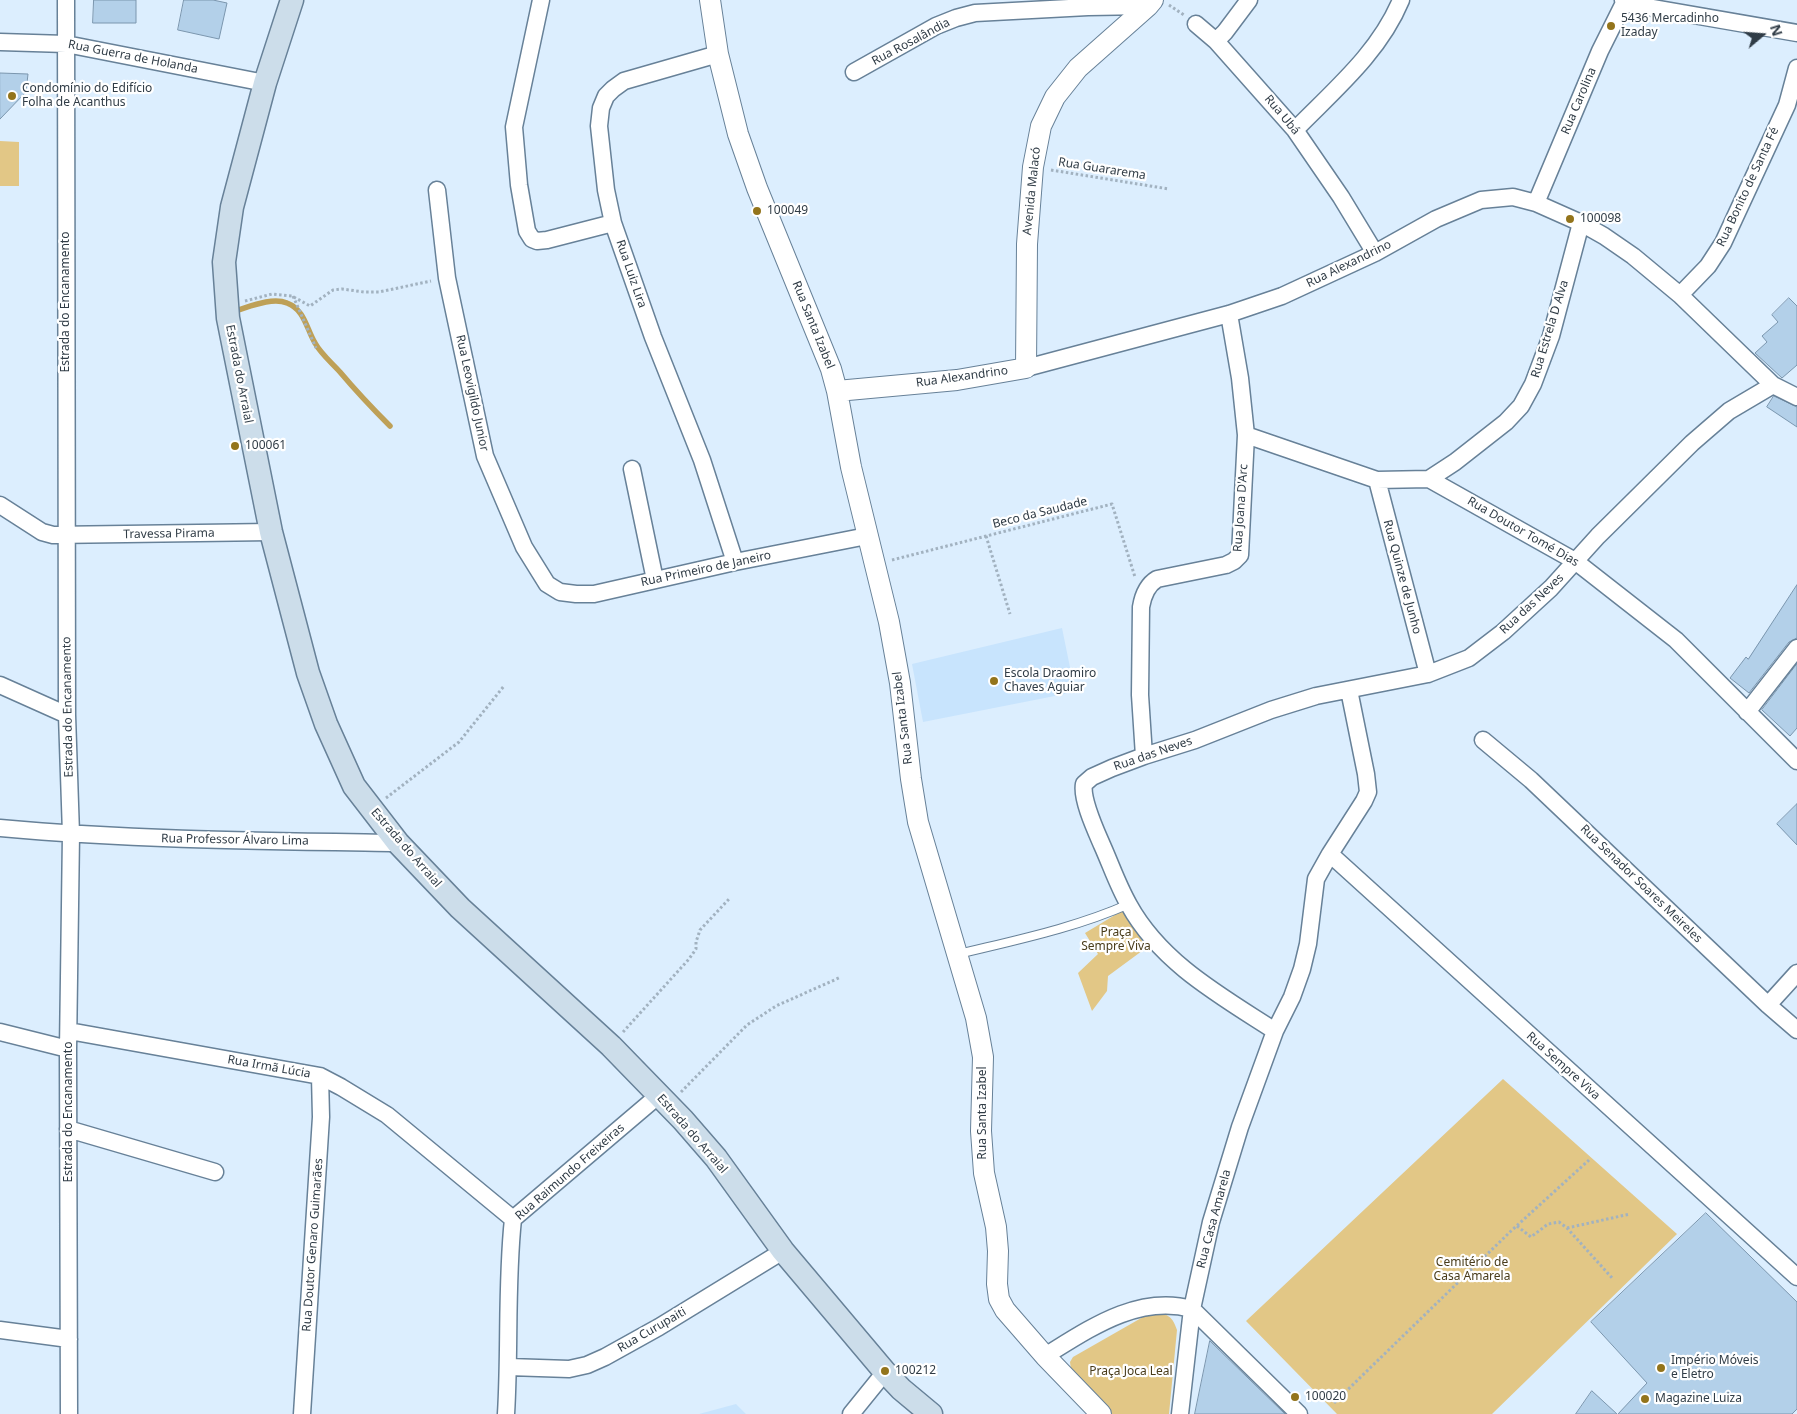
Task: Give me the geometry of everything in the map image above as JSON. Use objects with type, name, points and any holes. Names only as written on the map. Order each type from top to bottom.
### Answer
[{"type":"main road","name":"Estrada do Arraial","points":[[292,0],[265,83],[232,207],[224,262],[228,318],[271,532],[308,673],[326,724],[354,786],[398,842],[460,908],[611,1046],[664,1100],[716,1158],[783,1251],[885,1372],[901,1389],[931,1414]]},
{"type":"street","name":"Estrada do Encanamento","points":[[66,0],[67,715],[71,834],[68,1049],[69,1414]]},
{"type":"street","points":[[541,0],[514,127],[527,231],[532,239],[537,241],[613,223]]},
{"type":"street","name":"Rua Santa Izabel","points":[[710,0],[718,54],[738,134],[757,188],[831,370],[837,391],[851,467],[889,622],[900,683],[910,779],[918,822],[976,1018],[983,1057],[982,1155],[985,1180],[996,1228],[999,1299],[1005,1310],[1101,1414]]},
{"type":"street","points":[[1216,41],[1249,0]]},
{"type":"street","points":[[1295,130],[1364,59],[1394,15],[1401,0]]},
{"type":"street","name":"Rua Rosalândia","points":[[854,72],[936,26],[962,16],[976,13],[1154,2]]},
{"type":"street","name":"Avenida Malacó","points":[[1026,368],[1027,244],[1033,167],[1041,126],[1055,97],[1078,68],[1154,2]]},
{"type":"street","points":[[1624,2],[1797,33]]},
{"type":"street","name":"Rua Carolina","points":[[1536,203],[1600,51],[1624,2]]},
{"type":"street","name":"Rua Ubá","points":[[1196,24],[1216,41],[1295,130],[1341,197],[1375,253]]},
{"type":"street","name":"Rua Guerra de Holanda","points":[[0,42],[66,44],[265,83]]},
{"type":"street","name":"Rua Luiz Lira","points":[[718,54],[624,82],[613,88],[606,96],[601,108],[599,126],[606,190],[613,223],[653,337],[702,460],[735,562]]},
{"type":"street","name":"Rua Bonito de Santa Fé","points":[[1680,295],[1708,266],[1723,243],[1786,105],[1797,68]]},
{"type":"street","name":"Rua Leovigildo Junior","points":[[437,190],[447,278],[485,456],[524,547],[548,584]]},
{"type":"street","name":"Rua Alexandrino","points":[[837,391],[957,380],[1026,368],[1229,314],[1282,296],[1375,253],[1436,219],[1481,200],[1514,197],[1536,203],[1581,224],[1604,236],[1633,256],[1680,295],[1774,385],[1796,394]]},
{"type":"street","name":"Rua Estrela D Alva","points":[[1429,479],[1455,462],[1506,422],[1521,406],[1533,384],[1551,336],[1581,224]]},
{"type":"street","name":"Rua Joana D'Arc","points":[[1142,601],[1148,586],[1157,579],[1226,565],[1240,555],[1246,435],[1240,378],[1229,314]]},
{"type":"street","name":"Rua das Neves","points":[[1129,904],[1099,838],[1084,794],[1084,784],[1092,777],[1271,710],[1316,696],[1428,674],[1469,658],[1503,632],[1551,588],[1598,536],[1692,443],[1729,411],[1774,385]]},
{"type":"street","points":[[1246,435],[1377,480],[1429,479]]},
{"type":"street","points":[[632,469],[655,580]]},
{"type":"street","name":"Rua Doutor Tomé Dias","points":[[1429,479],[1575,561],[1676,640],[1797,761]]},
{"type":"street","name":"Rua Quinze de Junho","points":[[1377,480],[1428,674]]},
{"type":"street","name":"Travessa Pirama","points":[[0,505],[42,532],[67,536],[271,532]]},
{"type":"street","name":"Rua Primeiro de Janeiro","points":[[548,584],[560,592],[594,594],[735,562],[868,536]]},
{"type":"street","points":[[1142,601],[1140,696],[1144,756]]},
{"type":"street","points":[[1747,712],[1797,648]]},
{"type":"street","points":[[0,685],[67,715]]},
{"type":"street","points":[[1330,854],[1356,815],[1368,792],[1349,690]]},
{"type":"street","name":"Rua Senador Soares Meireles","points":[[1483,740],[1538,787],[1768,1005],[1797,1030]]},
{"type":"street","name":"Rua Professor Álvaro Lima","points":[[0,828],[71,834],[229,840],[398,842]]},
{"type":"street","name":"Rua Casa Amarela","points":[[1180,1414],[1192,1309],[1211,1222],[1240,1128],[1275,1031],[1292,997],[1302,969],[1308,944],[1316,879],[1330,854]]},
{"type":"street","name":"Rua Sempre Viva","points":[[1330,854],[1797,1277]]},
{"type":"street","points":[[1129,904],[1156,942],[1173,960],[1212,990],[1275,1031]]},
{"type":"street","points":[[1768,1005],[1797,973]]},
{"type":"street","name":"Rua Irmã Lúcia","points":[[69,1031],[320,1076],[387,1115],[513,1220]]},
{"type":"street","points":[[0,1032],[68,1049]]},
{"type":"street","name":"Rua Doutor Genaro Guimarães","points":[[302,1414],[321,1117],[320,1076]]},
{"type":"street","name":"Rua Raimundo Freixeiras","points":[[506,1414],[509,1367],[510,1251],[513,1220],[664,1100]]},
{"type":"street","points":[[68,1129],[216,1172]]},
{"type":"street","name":"Rua Curupaiti","points":[[509,1367],[569,1369],[587,1365],[659,1327],[783,1251]]},
{"type":"street","points":[[1046,1356],[1096,1324],[1124,1312],[1166,1305],[1182,1306],[1192,1309],[1299,1414]]},
{"type":"street","points":[[0,1330],[69,1339]]},
{"type":"street","points":[[851,1414],[885,1372]]},
{"type":"lane","points":[[957,955],[1070,926],[1110,913],[1129,904]]},
{"type":"path","points":[[1154,2],[1196,24]]},
{"type":"path","name":"Rua Guararema","points":[[1033,167],[1169,189]]},
{"type":"path","points":[[227,305],[272,294],[292,296],[310,306],[333,290],[378,292],[447,278]]},
{"type":"path","points":[[292,296],[316,348]]},
{"type":"path","name":"Beco da Saudade","points":[[874,565],[1112,504],[1142,601]]},
{"type":"path","points":[[986,536],[1010,614]]},
{"type":"path","points":[[372,808],[459,742],[504,686]]},
{"type":"path","points":[[611,1046],[689,960],[696,949],[700,930],[729,899]]},
{"type":"path","points":[[664,1100],[715,1057],[747,1025],[776,1006],[841,977]]},
{"type":"path","points":[[1334,1403],[1517,1226],[1589,1160]]},
{"type":"path","points":[[1567,1228],[1630,1214]]},
{"type":"path","points":[[1517,1226],[1531,1237],[1548,1224],[1559,1222],[1567,1228],[1613,1279]]},
{"type":"shaded area","name":"Escola Draomiro Chaves Aguiar","points":[[1062,628],[1075,692],[923,722],[912,664]]},
{"type":"shaded area","points":[[736,1404],[746,1414],[699,1414]]},
{"type":"green space","points":[[0,141],[19,142],[19,186],[0,186]]},
{"type":"green space","name":"Praça Sempre Viva","points":[[1125,909],[1146,948],[1108,976],[1107,991],[1092,1011],[1078,973],[1098,954],[1085,933]]},
{"type":"green space","name":"Cemitério de Casa Amarela","points":[[1503,1079],[1677,1234],[1492,1414],[1337,1414],[1246,1321]]},
{"type":"green space","name":"Praça Joca Leal","points":[[1150,1313],[1160,1313],[1167,1316],[1173,1321],[1177,1330],[1169,1414],[1112,1414],[1076,1376],[1071,1369],[1070,1362],[1073,1357]]},
{"type":"building","points":[[94,0],[136,0],[136,23],[93,23]]},
{"type":"building","points":[[184,0],[213,0],[227,3],[219,39],[178,30]]},
{"type":"building","name":"Condomínio do Edifício Folha de Acanthus","points":[[0,73],[28,74],[26,92],[0,119]]},
{"type":"building","points":[[1789,298],[1797,306],[1797,365],[1782,378],[1755,353],[1767,342],[1762,336],[1778,322],[1772,315]]},
{"type":"building","points":[[1774,396],[1797,407],[1797,427],[1767,407]]},
{"type":"building","points":[[1797,585],[1797,638],[1789,642],[1749,693],[1730,678],[1746,657],[1748,659]]},
{"type":"building","points":[[1797,664],[1797,728],[1790,736],[1762,710]]},
{"type":"building","points":[[1797,804],[1797,845],[1777,824]]},
{"type":"building","points":[[1706,1213],[1797,1302],[1797,1409],[1792,1414],[1618,1414],[1647,1383],[1591,1322]]},
{"type":"building","points":[[1210,1341],[1285,1414],[1195,1414]]},
{"type":"building","points":[[1592,1391],[1617,1414],[1576,1414]]},
{"type":"waterway","points":[[238,310],[275,301],[281,301],[293,306],[298,310],[320,351],[390,426]]},
{"type":"place","name":"5436 Mercadinho Izaday","points":[[1611,26]]},
{"type":"place","name":"Condomínio do Edifício Folha de Acanthus","points":[[12,96]]},
{"type":"place","name":"100049","points":[[757,211]]},
{"type":"place","name":"100098","points":[[1570,219]]},
{"type":"place","name":"100061","points":[[235,446]]},
{"type":"place","name":"Escola Draomiro Chaves Aguiar","points":[[994,681]]},
{"type":"place","name":"Império Móveis e Eletro","points":[[1661,1368]]},
{"type":"place","name":"100212","points":[[885,1371]]},
{"type":"place","name":"100020","points":[[1295,1397]]},
{"type":"place","name":"Magazine Luiza","points":[[1645,1399]]}]
